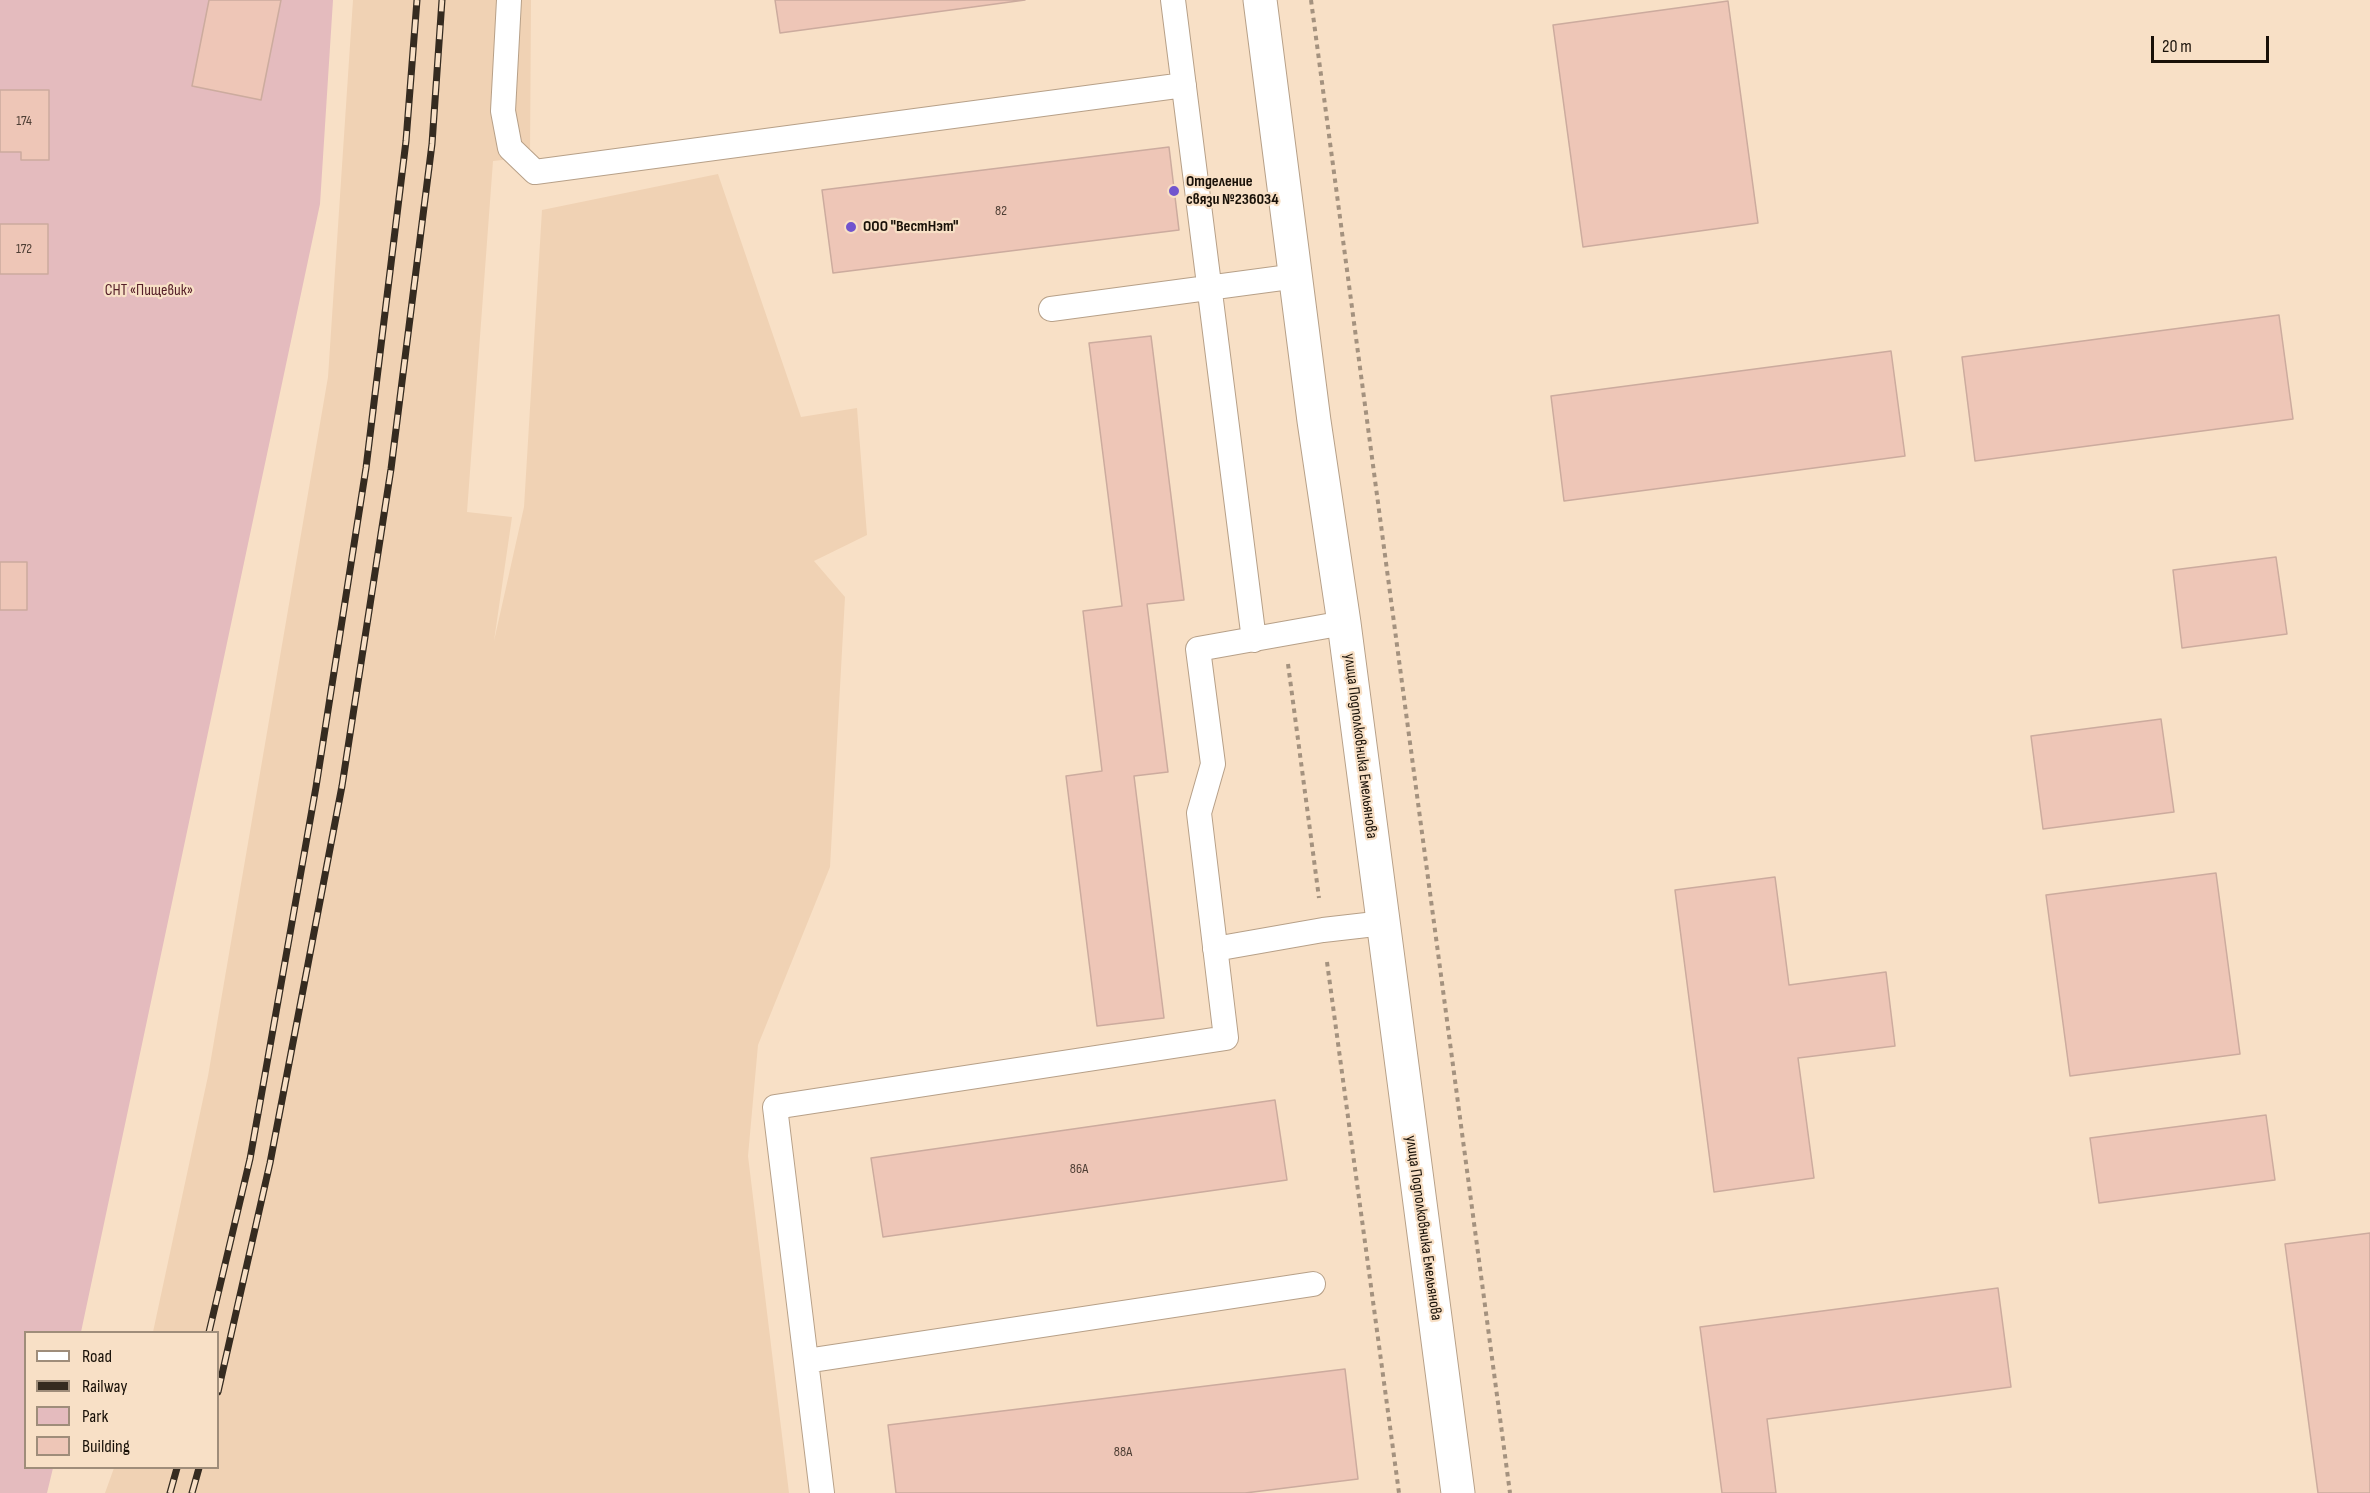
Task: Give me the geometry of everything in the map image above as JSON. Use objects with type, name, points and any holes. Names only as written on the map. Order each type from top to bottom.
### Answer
[{"type":"main road","name":"улица Подполковника Емельянова","points":[[1260,0],[1314,421],[1344,623],[1458,1493]]},
{"type":"lane","points":[[509,0],[503,111],[510,148],[536,172],[1184,85]]},
{"type":"lane","points":[[1173,0],[1254,640]]},
{"type":"lane","points":[[1052,309],[1282,278],[1295,273]]},
{"type":"lane","points":[[822,1493],[775,1107],[1226,1038],[1199,813],[1213,764],[1198,649],[1344,623]]},
{"type":"lane","points":[[1215,949],[1323,930],[1384,923]]},
{"type":"lane","points":[[806,1361],[1313,1284]]},
{"type":"path","points":[[1311,0],[1510,1493]]},
{"type":"path","points":[[1284,635],[1399,1493]]},
{"type":"shaded area","points":[[353,0],[531,0],[530,157],[493,161],[467,512],[512,517],[494,641],[524,507],[542,210],[718,174],[801,417],[857,408],[867,535],[814,561],[845,597],[830,867],[758,1045],[748,1156],[789,1493],[105,1493],[114,1469],[219,1469],[219,1331],[153,1331],[208,1076],[328,377]]},
{"type":"green space","name":"СНТ «Пищевик»","points":[[0,0],[333,0],[320,204],[81,1331],[24,1331],[24,1469],[53,1469],[47,1493],[0,1493]]},
{"type":"building","points":[[209,0],[281,0],[261,100],[192,86]]},
{"type":"building","points":[[775,0],[1025,0],[780,33]]},
{"type":"building","points":[[1728,1],[1758,223],[1583,247],[1553,25]]},
{"type":"building","points":[[0,90],[49,90],[49,160],[21,160],[21,152],[0,152]]},
{"type":"building","points":[[1169,147],[1179,230],[833,273],[822,190]]},
{"type":"building","points":[[0,224],[48,224],[48,274],[0,274]]},
{"type":"building","points":[[2279,315],[2293,419],[1975,461],[1962,357]]},
{"type":"building","points":[[1151,336],[1184,600],[1147,604],[1168,772],[1134,776],[1164,1018],[1097,1026],[1066,776],[1102,771],[1083,611],[1122,606],[1089,343]]},
{"type":"building","points":[[1891,351],[1905,456],[1564,501],[1551,396]]},
{"type":"building","points":[[2276,557],[2287,634],[2182,648],[2173,570]]},
{"type":"building","points":[[0,562],[27,562],[27,610],[0,610]]},
{"type":"building","points":[[2161,719],[2174,812],[2043,829],[2031,736]]},
{"type":"building","points":[[2216,873],[2240,1054],[2070,1076],[2046,895]]},
{"type":"building","points":[[1775,877],[1789,985],[1886,972],[1895,1046],[1798,1058],[1814,1178],[1714,1192],[1675,890]]},
{"type":"building","points":[[1275,1100],[1287,1180],[883,1237],[871,1158]]},
{"type":"building","points":[[2266,1115],[2275,1180],[2099,1203],[2090,1138]]},
{"type":"building","points":[[2370,1233],[2370,1493],[2318,1493],[2285,1244]]},
{"type":"building","points":[[1998,1288],[2011,1387],[1767,1419],[1776,1493],[1722,1493],[1700,1327]]},
{"type":"building","points":[[1345,1369],[1358,1479],[1245,1493],[896,1493],[888,1425]]},
{"type":"railway","points":[[209,1331],[250,1159],[316,787],[366,468],[406,141],[417,0]]},
{"type":"railway","points":[[219,1388],[270,1163],[342,786],[391,469],[432,144],[442,0]]},
{"type":"railway","points":[[170,1493],[177,1469]]},
{"type":"railway","points":[[192,1493],[199,1469]]},
{"type":"place","name":"Отделение связи №236034","points":[[1174,191]]},
{"type":"place","name":"ООО \"ВестНэт\"","points":[[851,227]]}]
